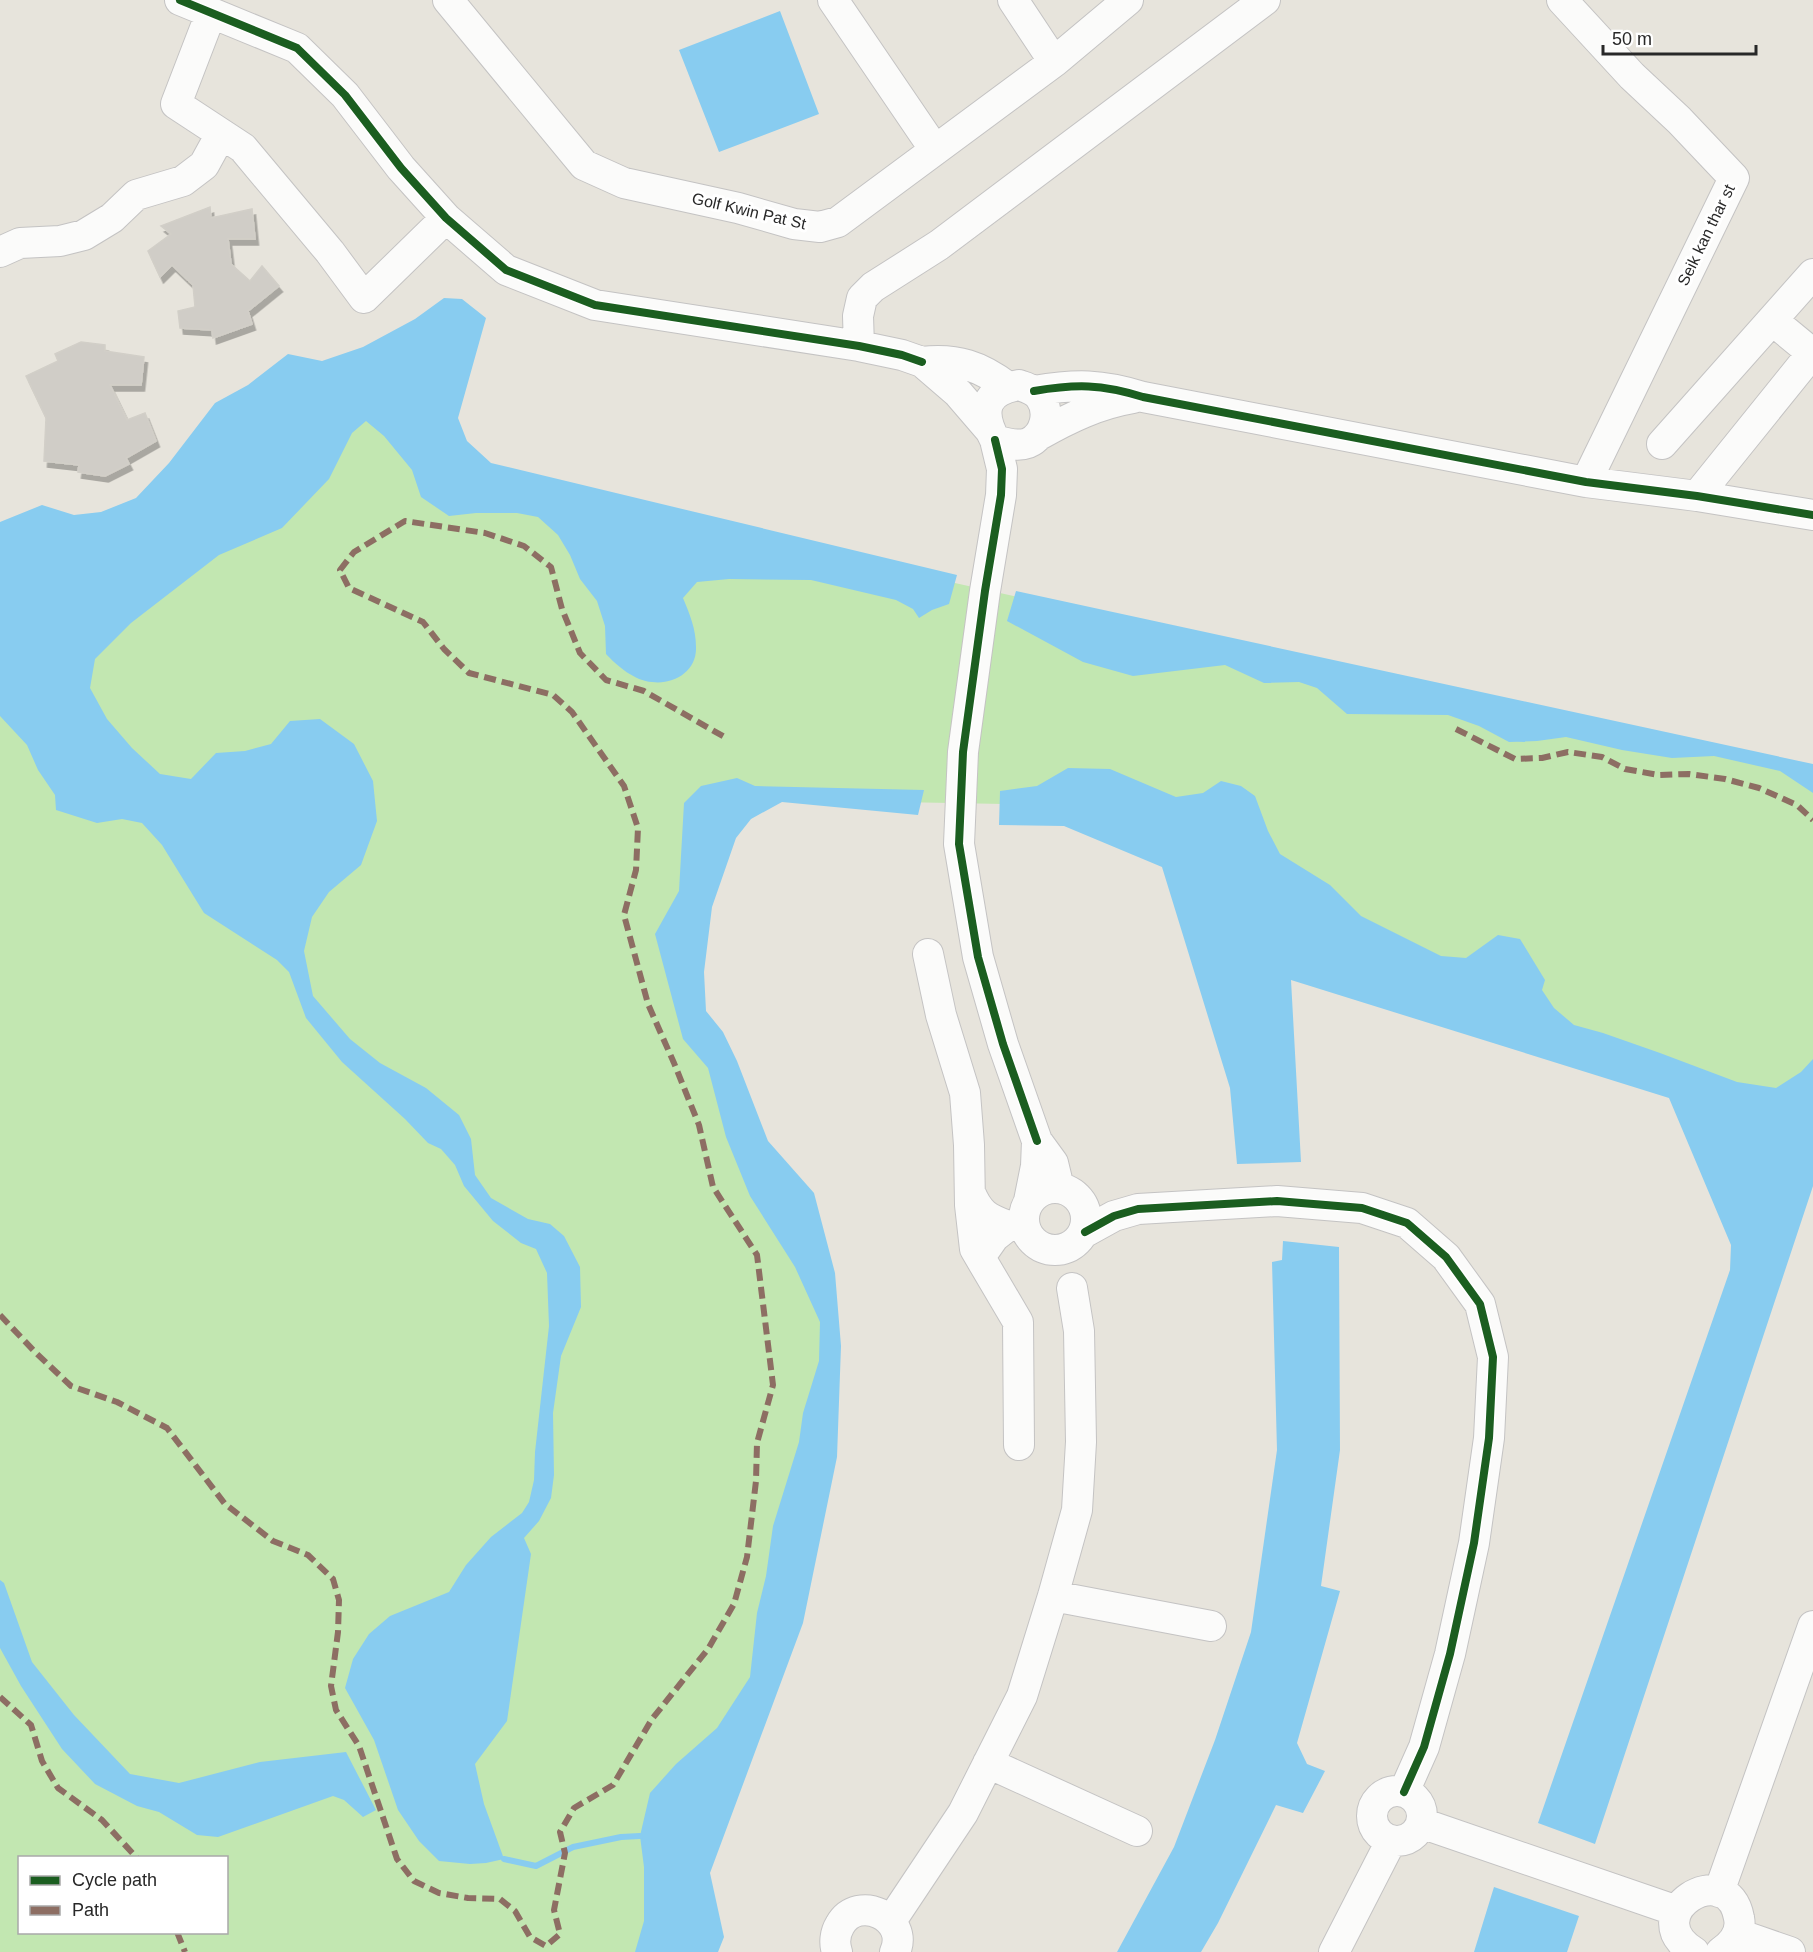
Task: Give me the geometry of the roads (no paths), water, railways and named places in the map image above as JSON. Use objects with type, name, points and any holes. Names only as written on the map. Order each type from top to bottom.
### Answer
[{"type":"street","points":[[180,0],[297,48],[345,95],[401,168],[446,218],[506,270],[596,305],[859,346],[902,355],[922,362],[958,393],[992,434],[1015,445],[1033,439],[1068,418],[1095,407],[1143,397]]},
{"type":"street","name":"Golf Kwin Pat St","points":[[448,0],[584,165],[624,183],[738,208],[794,224],[820,227],[838,222],[1054,62],[1128,0]]},
{"type":"street","points":[[833,0],[935,150]]},
{"type":"street","points":[[1013,0],[1054,62]]},
{"type":"street","points":[[859,346],[858,316],[862,298],[873,287],[939,245],[1265,0]]},
{"type":"street","name":"Seik kan thar st","points":[[1562,0],[1632,76],[1679,120],[1734,178],[1586,482]]},
{"type":"street","points":[[211,13],[176,104],[243,148],[330,252],[364,298],[446,218]]},
{"type":"street","points":[[0,252],[20,243],[60,241],[84,235],[112,218],[136,195],[183,181],[204,165],[221,134]]},
{"type":"street","points":[[1662,444],[1813,274]]},
{"type":"street","points":[[1697,496],[1813,353],[1772,320]]},
{"type":"street","points":[[922,362],[944,360],[969,365],[1041,398],[1045,407],[1046,421],[1001,495]]},
{"type":"street","points":[[891,1921],[963,1813],[1022,1696],[1077,1510],[1081,1442],[1079,1342],[1072,1288],[1073,1262],[1087,1221],[1085,1207],[1067,1191],[1053,1163],[1037,1141],[1003,1044],[978,957],[959,844],[963,752],[1001,495],[1002,469],[986,414],[993,396],[1021,389],[1061,386],[1086,385],[1113,388],[1143,397],[1586,482],[1697,496],[1813,515]]},
{"type":"street","points":[[928,954],[941,1015],[965,1093],[975,1249],[1018,1322],[1019,1445]]},
{"type":"street","points":[[1037,1141],[1036,1166],[1027,1226],[1072,1288]]},
{"type":"street","points":[[980,1257],[994,1237],[1027,1226],[1044,1190],[1067,1191],[1127,1203],[1166,1207]]},
{"type":"street","points":[[970,1192],[976,1206],[988,1218],[1027,1226],[1054,1251],[1065,1249],[1114,1216],[1130,1211],[1277,1201],[1362,1208],[1407,1223],[1446,1257],[1480,1304],[1493,1358],[1489,1438],[1474,1544],[1450,1653],[1424,1748],[1404,1792]]},
{"type":"street","points":[[1053,1596],[1211,1626]]},
{"type":"street","points":[[1719,1892],[1813,1626]]},
{"type":"street","points":[[988,1763],[1137,1831]]},
{"type":"street","points":[[1388,1792],[1404,1792],[1413,1796],[1419,1804],[1422,1813],[1421,1823],[1417,1832],[1410,1838],[1391,1841],[1377,1833],[1373,1826],[1372,1810],[1381,1796],[1388,1792]]},
{"type":"street","points":[[1421,1823],[1677,1911]]},
{"type":"street","points":[[1334,1952],[1391,1841]]},
{"type":"street","points":[[1694,1952],[1685,1946],[1678,1936],[1675,1924],[1677,1911],[1684,1900],[1694,1893],[1706,1890],[1719,1892],[1730,1899],[1738,1909],[1740,1922],[1730,1943],[1790,1952]]},
{"type":"street","points":[[837,1952],[836,1932],[843,1919],[852,1913],[871,1910],[882,1913],[891,1921],[897,1932],[895,1952]]},
{"type":"water","points":[[780,11],[819,114],[719,152],[679,50]]},
{"type":"water","points":[[444,298],[462,299],[486,318],[458,418],[467,441],[491,463],[957,575],[949,604],[919,618],[913,609],[896,600],[811,580],[729,579],[697,582],[683,598],[695,634],[696,647],[693,663],[683,675],[676,679],[660,682],[646,681],[627,672],[606,654],[605,626],[597,601],[580,579],[558,535],[538,517],[517,513],[476,513],[449,516],[421,497],[412,470],[384,436],[366,421],[352,433],[329,479],[282,528],[219,555],[131,623],[95,659],[90,688],[107,719],[132,748],[160,774],[191,779],[216,753],[245,751],[271,744],[290,721],[320,719],[354,744],[373,781],[377,821],[361,865],[329,892],[312,917],[304,951],[313,996],[350,1039],[380,1063],[426,1088],[459,1115],[471,1139],[475,1175],[491,1198],[528,1219],[550,1224],[564,1236],[580,1267],[581,1307],[561,1356],[553,1413],[554,1475],[551,1498],[539,1521],[524,1538],[531,1554],[507,1721],[475,1764],[484,1804],[504,1859],[470,1864],[439,1861],[419,1841],[398,1810],[374,1740],[345,1688],[353,1659],[369,1634],[390,1616],[449,1592],[466,1565],[491,1537],[522,1513],[529,1502],[534,1480],[549,1326],[547,1273],[536,1249],[521,1243],[493,1221],[464,1186],[455,1165],[441,1149],[428,1143],[342,1062],[306,1018],[289,972],[277,960],[204,913],[162,845],[142,823],[122,819],[97,823],[56,810],[55,795],[38,770],[27,745],[0,716],[0,522],[42,505],[74,515],[101,512],[136,498],[169,463],[215,403],[248,385],[288,354],[322,361],[363,347],[415,319]]},
{"type":"water","points":[[1016,591],[1813,764],[1813,793],[1780,771],[1714,756],[1672,758],[1622,750],[1566,737],[1509,742],[1479,726],[1448,715],[1347,714],[1317,688],[1299,682],[1264,683],[1225,665],[1133,676],[1083,662],[1007,621]]},
{"type":"water","points":[[1068,768],[1110,769],[1176,797],[1203,793],[1221,781],[1241,786],[1255,796],[1268,831],[1280,854],[1330,885],[1361,916],[1441,956],[1466,958],[1498,935],[1520,939],[1545,980],[1542,990],[1554,1008],[1574,1025],[1603,1033],[1737,1082],[1776,1088],[1801,1072],[1813,1059],[1813,1186],[1595,1844],[1538,1823],[1730,1270],[1731,1245],[1669,1098],[1291,980],[1301,1162],[1237,1164],[1230,1088],[1162,867],[1064,826],[999,825],[1000,791],[1037,786]]},
{"type":"water","points":[[737,778],[755,786],[924,790],[918,815],[782,802],[751,819],[736,838],[712,907],[704,972],[706,1011],[723,1032],[737,1061],[768,1141],[814,1193],[835,1273],[841,1346],[837,1457],[803,1623],[710,1873],[724,1937],[718,1952],[635,1952],[644,1921],[644,1867],[640,1836],[650,1793],[676,1764],[717,1728],[750,1677],[757,1613],[766,1576],[773,1526],[799,1442],[803,1413],[819,1361],[820,1322],[795,1267],[750,1196],[726,1137],[708,1068],[683,1039],[655,934],[679,891],[684,803],[701,786]]},
{"type":"water","points":[[1283,1241],[1339,1247],[1340,1450],[1321,1586],[1340,1591],[1297,1743],[1307,1764],[1325,1771],[1303,1813],[1276,1805],[1218,1923],[1201,1952],[1117,1952],[1174,1847],[1215,1740],[1251,1632],[1277,1450],[1272,1262],[1282,1260]]},
{"type":"water","points":[[0,1580],[4,1583],[32,1662],[74,1715],[130,1774],[179,1783],[260,1762],[346,1752],[376,1810],[363,1817],[344,1800],[333,1796],[218,1837],[197,1835],[159,1812],[137,1806],[95,1784],[62,1749],[21,1686],[0,1648]]},
{"type":"water","points":[[1494,1887],[1579,1916],[1567,1952],[1474,1952]]},
{"type":"waterway","points":[[504,1859],[536,1866],[573,1847],[621,1837],[640,1836]]}]
